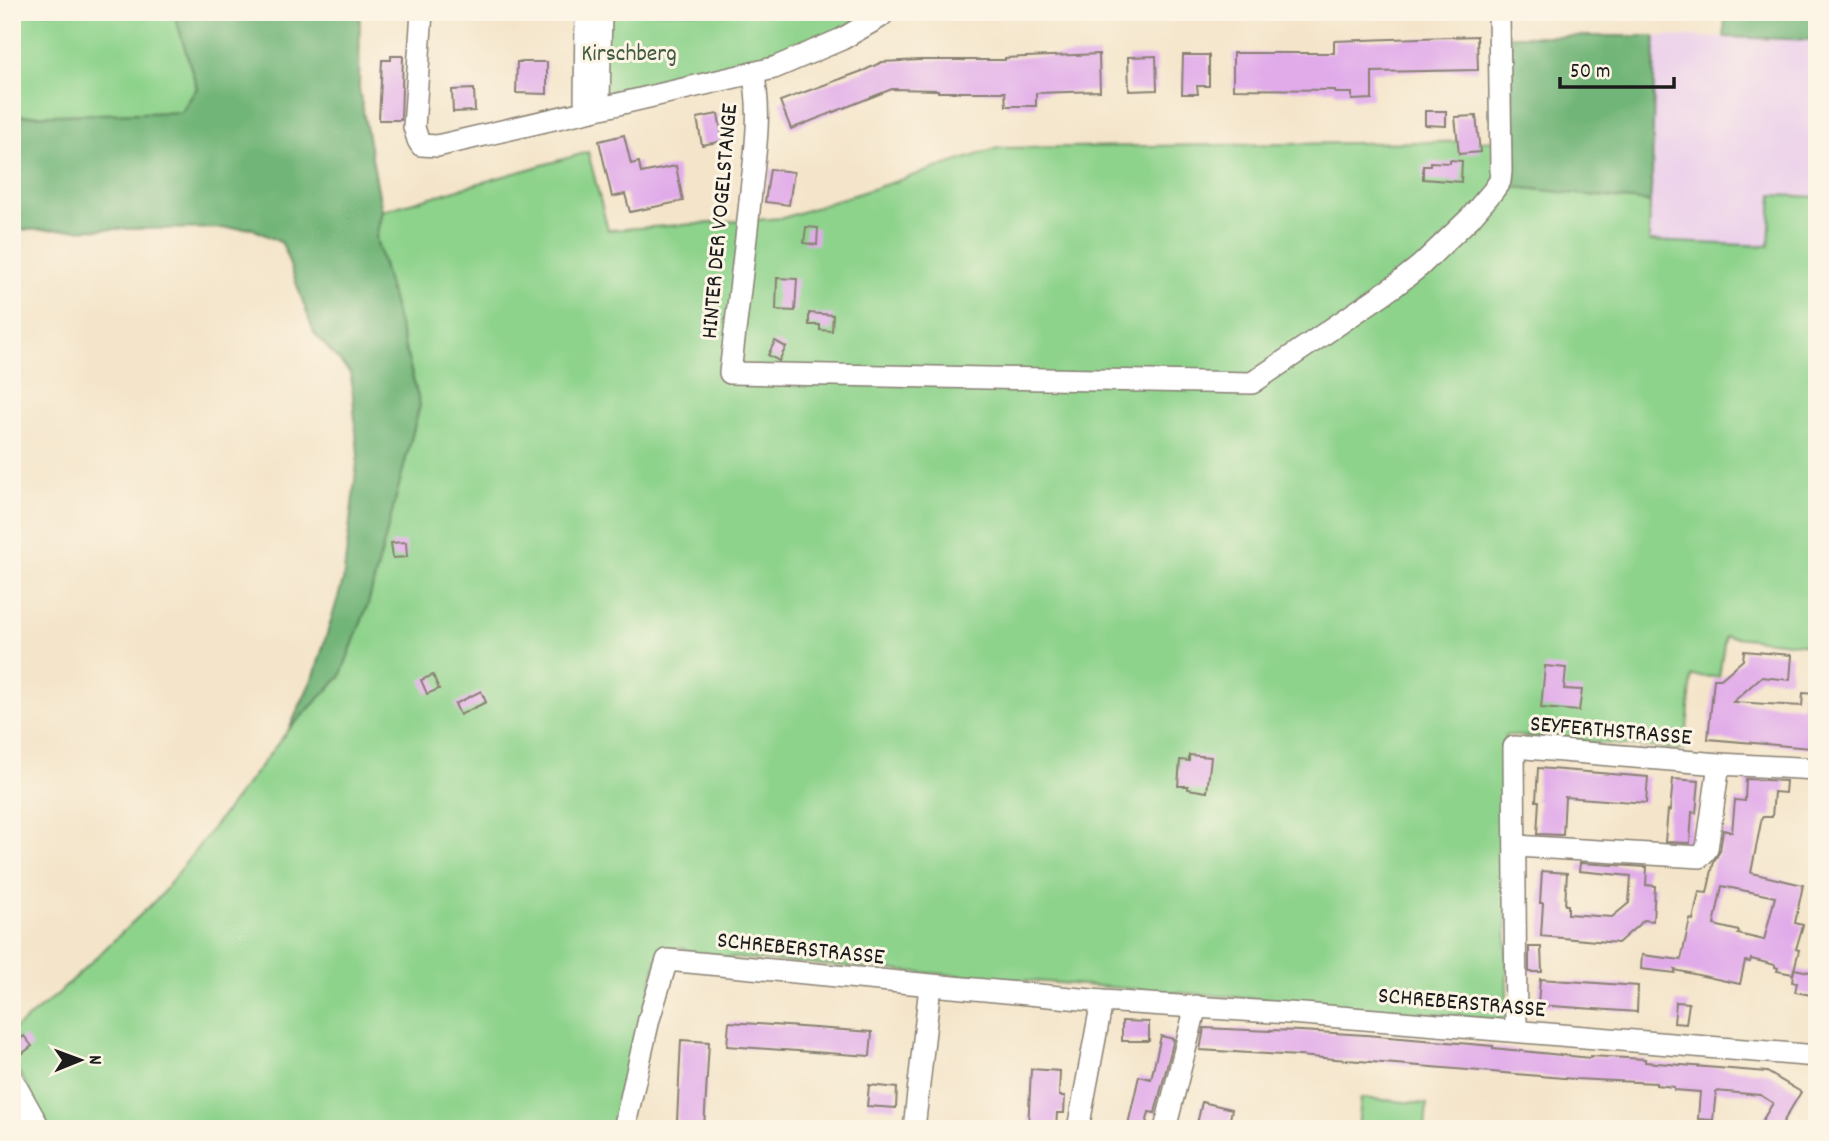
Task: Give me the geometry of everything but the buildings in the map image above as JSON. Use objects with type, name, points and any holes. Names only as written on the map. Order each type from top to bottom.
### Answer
[{"type":"street","points":[[422,12],[414,127],[421,145],[437,146],[774,68],[842,39],[885,12]]},
{"type":"street","points":[[578,12],[576,92],[580,112]]},
{"type":"street","points":[[586,12],[585,101],[592,102],[599,101],[601,12]]},
{"type":"street","name":"HINTER DER VOGELSTANGE","points":[[753,73],[757,90],[755,146],[730,373],[1252,383],[1420,266],[1470,218],[1500,181],[1499,12]]},
{"type":"street","name":"SEYFERTHSTRASSE","points":[[1516,1031],[1514,747],[1719,764],[1817,769]]},
{"type":"street","name":"SEYFERTHSTRASSE","points":[[1515,846],[1700,857],[1707,849],[1719,764]]},
{"type":"street","name":"SCHREBERSTRASSE","points":[[624,1129],[649,1019],[667,960],[1102,1001],[1196,1006],[1817,1056]]},
{"type":"street","points":[[914,1129],[930,986]]},
{"type":"street","points":[[1079,1129],[1102,1001]]},
{"type":"street","points":[[1165,1129],[1196,1006]]},
{"type":"street","points":[[12,1079],[40,1129]]},
{"type":"shaded area","points":[[1655,36],[1817,40],[1817,250],[1648,241]]},
{"type":"green space","points":[[12,12],[174,12],[197,88],[181,113],[12,116]]},
{"type":"green space","points":[[174,12],[360,12],[359,89],[382,211],[376,238],[420,405],[368,604],[340,677],[289,729],[315,673],[343,581],[358,455],[351,374],[314,333],[282,243],[251,228],[12,230],[12,116],[181,112],[197,88]]},
{"type":"green space","name":"Kirschberg","points":[[589,12],[866,12],[840,33],[755,64],[668,86],[588,98]]},
{"type":"green space","points":[[1725,12],[1817,12],[1817,40],[1724,37]]},
{"type":"green space","points":[[1511,36],[1655,36],[1650,202],[1515,187],[1516,141],[1512,126]]},
{"type":"green space","points":[[1498,141],[1498,187],[1650,202],[1649,241],[1769,246],[1772,195],[1817,197],[1817,646],[1725,636],[1719,677],[1692,676],[1685,750],[1506,735],[1507,1020],[698,955],[681,947],[657,959],[618,1129],[50,1129],[12,1059],[12,1031],[59,993],[160,896],[289,729],[340,677],[368,604],[420,405],[376,238],[382,211],[588,152],[608,230],[783,218],[998,148]]},
{"type":"green space","points":[[1361,1098],[1427,1104],[1425,1129],[1358,1129]]}]
